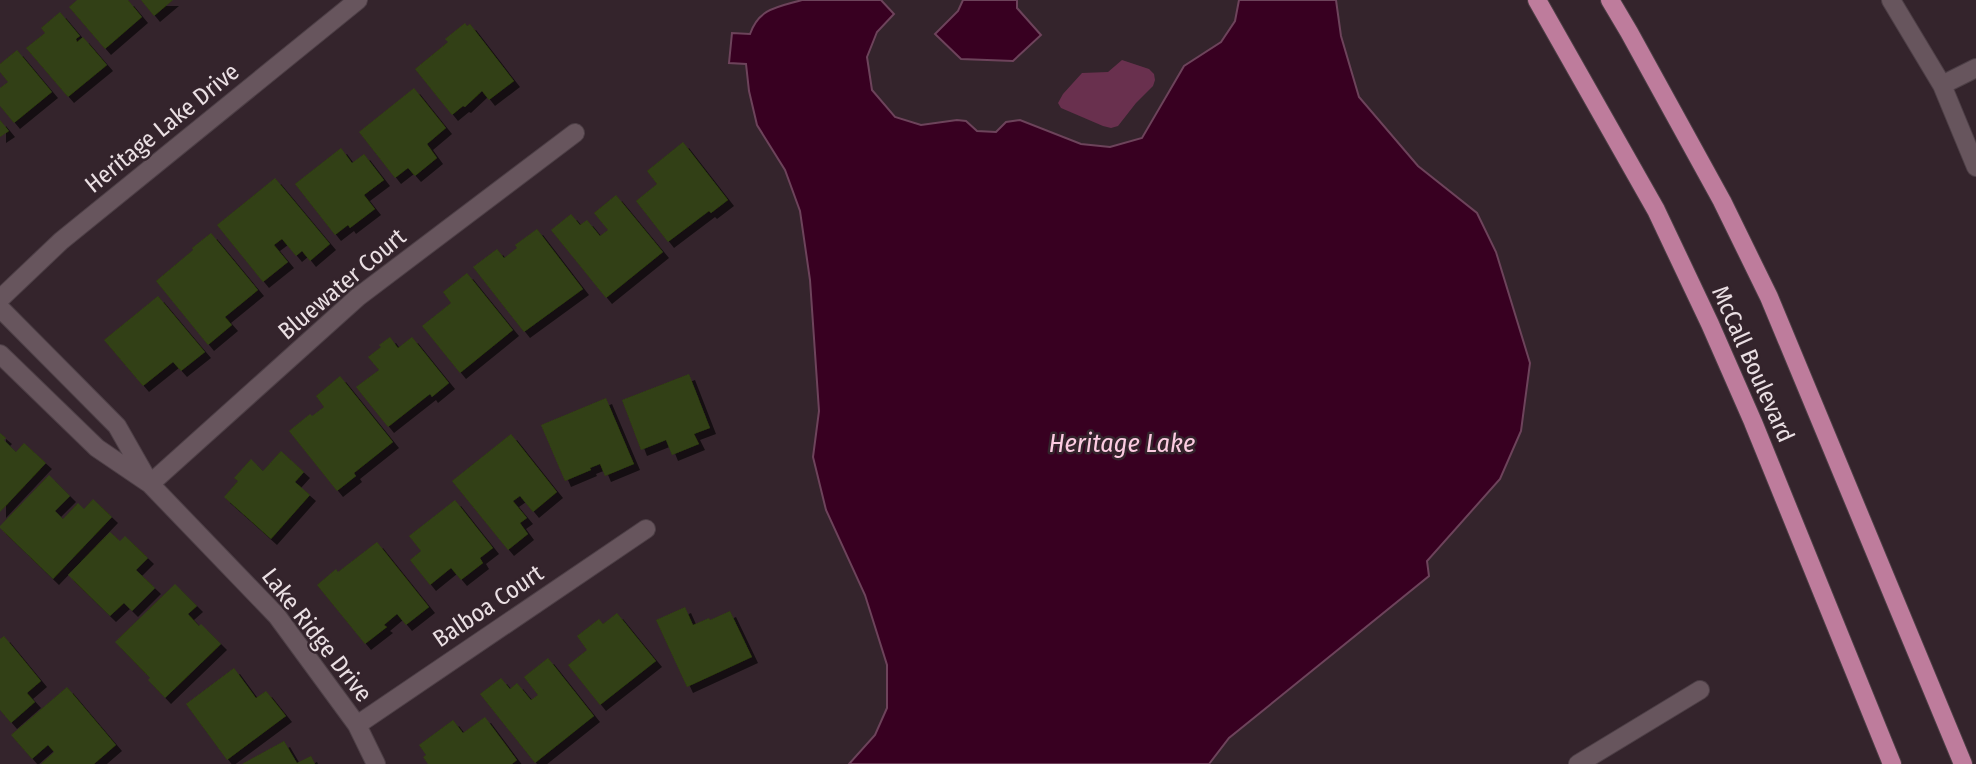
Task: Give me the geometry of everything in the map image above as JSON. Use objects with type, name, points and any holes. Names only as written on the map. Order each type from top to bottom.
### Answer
[{"type":"main road","name":"McCall Boulevard","points":[[1537,0],[1656,210],[1710,324],[1753,422],[1892,764]]},
{"type":"main road","name":"McCall Boulevard","points":[[1610,0],[1722,201],[1769,298],[1963,764]]},
{"type":"street","name":"Heritage Lake Drive","points":[[0,299],[61,241],[358,0]]},
{"type":"street","points":[[1891,0],[1942,85],[1976,167]]},
{"type":"street","points":[[1942,85],[1976,68]]},
{"type":"street","name":"Bluewater Court","points":[[150,484],[358,297],[575,133]]},
{"type":"street","name":"Lake Ridge Drive","points":[[0,308],[117,426],[150,484]]},
{"type":"street","name":"Lake Ridge Drive","points":[[0,354],[97,448],[150,484],[277,616],[357,724],[376,764]]},
{"type":"street","name":"Balboa Court","points":[[357,724],[646,529]]},
{"type":"street","points":[[1578,764],[1700,690]]},
{"type":"shaded area","points":[[1122,60],[1149,69],[1155,80],[1153,86],[1118,126],[1103,126],[1061,108],[1058,103],[1063,94],[1082,73],[1108,72]]},
{"type":"water","name":"Heritage Lake","points":[[802,0],[881,0],[894,14],[877,32],[867,57],[872,90],[895,117],[921,125],[966,121],[977,131],[996,132],[1006,122],[1020,120],[1081,144],[1110,147],[1142,138],[1184,66],[1221,42],[1235,21],[1239,0],[1336,0],[1341,36],[1359,97],[1418,166],[1477,213],[1496,252],[1530,363],[1521,431],[1500,479],[1427,561],[1429,576],[1229,738],[1209,764],[849,764],[875,735],[887,708],[887,665],[865,595],[826,510],[813,457],[819,411],[810,280],[800,211],[785,170],[757,125],[746,64],[729,63],[732,33],[750,34],[759,19],[770,10]]},
{"type":"water","points":[[963,0],[1017,0],[1017,8],[1041,35],[1013,61],[961,59],[935,34],[958,11]]},
{"type":"building","points":[[77,0],[128,0],[142,17],[105,49],[69,7]]},
{"type":"building","points":[[141,0],[173,0],[154,16]]},
{"type":"building","points":[[60,12],[80,36],[76,39],[77,42],[83,37],[107,65],[68,97],[26,48],[45,33],[41,28]]},
{"type":"building","points":[[465,23],[467,26],[470,24],[514,81],[489,100],[482,91],[452,115],[415,69],[448,42],[445,39]]},
{"type":"building","points":[[17,50],[52,92],[14,123],[0,106],[0,88],[8,82],[0,72],[0,64]]},
{"type":"building","points":[[414,88],[446,128],[427,144],[437,158],[415,176],[408,168],[395,178],[359,132]]},
{"type":"building","points":[[0,120],[9,131],[0,137]]},
{"type":"building","points":[[683,142],[728,200],[668,242],[636,201],[657,184],[647,171]]},
{"type":"building","points":[[341,148],[352,163],[364,154],[384,180],[364,195],[375,209],[350,228],[348,225],[335,235],[295,184]]},
{"type":"building","points":[[275,178],[330,244],[310,261],[302,251],[296,256],[282,239],[274,245],[288,262],[263,282],[217,225]]},
{"type":"building","points":[[616,195],[663,252],[606,298],[551,230],[571,214],[580,225],[587,220],[600,236],[608,230],[594,213]]},
{"type":"building","points":[[537,229],[583,289],[524,332],[473,267],[497,249],[504,258],[517,248],[515,245]]},
{"type":"building","points":[[211,233],[258,290],[225,317],[232,325],[208,345],[156,281]]},
{"type":"building","points":[[467,273],[513,330],[460,373],[422,326],[451,303],[443,292]]},
{"type":"building","points":[[158,296],[205,352],[181,371],[173,362],[143,386],[104,340]]},
{"type":"building","points":[[390,337],[398,348],[412,337],[449,383],[432,397],[430,394],[388,427],[356,387],[379,370],[368,357]]},
{"type":"building","points":[[689,374],[710,428],[694,434],[699,444],[672,455],[666,440],[641,450],[622,400]]},
{"type":"building","points":[[340,376],[393,442],[354,473],[356,476],[337,491],[289,431],[310,414],[312,416],[324,407],[316,396]]},
{"type":"building","points":[[606,398],[634,464],[605,476],[600,464],[565,481],[541,425]]},
{"type":"building","points":[[0,433],[16,452],[24,443],[46,463],[0,512]]},
{"type":"building","points":[[511,434],[557,492],[533,512],[520,496],[513,501],[527,518],[520,523],[528,534],[508,550],[452,481]]},
{"type":"building","points":[[281,451],[304,472],[295,482],[310,495],[271,539],[224,497],[238,481],[234,478],[251,459],[263,471]]},
{"type":"building","points":[[49,475],[70,496],[55,511],[63,519],[78,503],[84,509],[93,499],[112,517],[53,579],[0,528]]},
{"type":"building","points":[[455,500],[493,548],[480,558],[483,563],[461,580],[451,568],[430,585],[410,560],[421,551],[409,536]]},
{"type":"building","points":[[110,532],[120,541],[125,536],[148,558],[136,570],[155,588],[132,611],[124,603],[110,616],[68,575]]},
{"type":"building","points":[[377,542],[429,607],[406,625],[397,614],[384,625],[387,627],[365,644],[317,585]]},
{"type":"building","points":[[175,584],[197,606],[188,614],[221,644],[165,698],[148,680],[150,678],[115,642]]},
{"type":"building","points":[[685,607],[693,625],[730,611],[752,657],[687,687],[656,620]]},
{"type":"building","points":[[617,613],[656,661],[600,705],[568,665],[587,650],[577,636],[599,619],[603,624]]},
{"type":"building","points":[[4,636],[41,681],[27,693],[35,702],[11,723],[0,710],[0,639]]},
{"type":"building","points":[[548,658],[594,716],[535,763],[480,694],[501,678],[510,689],[517,683],[531,700],[538,695],[524,677]]},
{"type":"building","points":[[234,668],[256,698],[266,691],[286,716],[227,760],[186,704]]},
{"type":"building","points":[[67,687],[116,745],[94,764],[41,764],[54,752],[48,745],[32,759],[11,735]]},
{"type":"building","points":[[485,717],[517,760],[512,764],[428,764],[419,745],[453,720],[463,733]]},
{"type":"building","points":[[284,741],[297,763],[311,756],[315,764],[242,764]]}]
